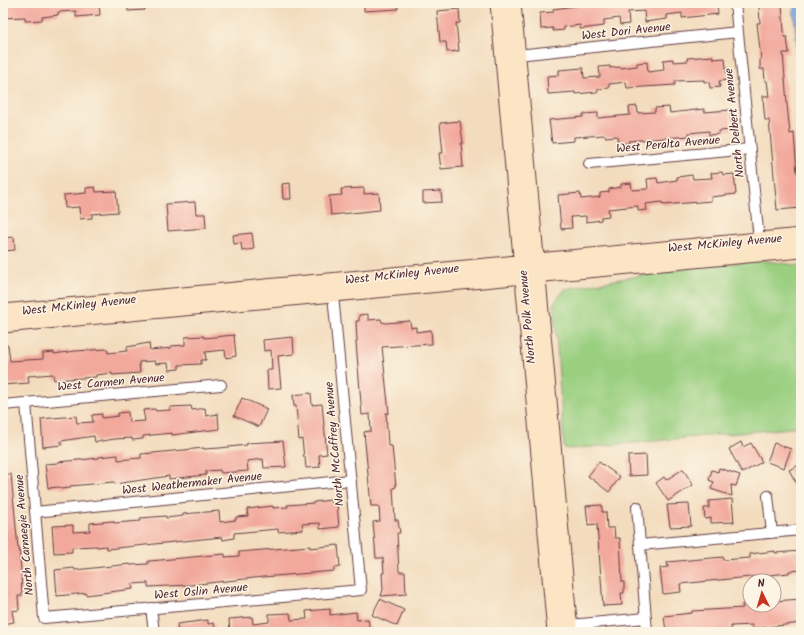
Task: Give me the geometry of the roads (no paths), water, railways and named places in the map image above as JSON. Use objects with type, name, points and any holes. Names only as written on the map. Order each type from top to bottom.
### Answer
[{"type":"main road","name":"North Polk Avenue","points":[[498,3],[530,269],[570,629]]},
{"type":"main road","name":"North Polk Avenue","points":[[513,3],[547,536],[555,632]]},
{"type":"main road","name":"West McKinley Avenue","points":[[3,325],[419,286],[530,269],[758,240],[801,236]]},
{"type":"main road","name":"West McKinley Avenue","points":[[3,312],[468,267],[530,269],[801,250]]},
{"type":"main road","points":[[419,286],[419,280],[424,278],[446,274],[468,267]]},
{"type":"main road","points":[[547,536],[554,546],[560,614],[570,629]]},
{"type":"street","name":"North Delbert Avenue","points":[[735,3],[758,240]]},
{"type":"street","name":"West Dori Avenue","points":[[517,55],[738,32]]},
{"type":"street","name":"West Peralta Avenue","points":[[589,164],[750,149]]},
{"type":"street","name":"North McCaffrey Avenue","points":[[333,295],[361,590]]},
{"type":"street","name":"West Carmen Avenue","points":[[3,405],[221,384]]},
{"type":"street","name":"North Carnaegie Avenue","points":[[26,403],[44,618]]},
{"type":"street","name":"West Weathermaker Avenue","points":[[35,512],[351,480]]},
{"type":"street","points":[[768,496],[772,533]]},
{"type":"street","points":[[637,507],[647,632]]},
{"type":"street","points":[[640,545],[801,530]]},
{"type":"street","name":"West Oslin Avenue","points":[[44,618],[361,590]]},
{"type":"street","points":[[151,608],[154,632]]},
{"type":"street","points":[[570,629],[646,618]]},
{"type":"water","points":[[793,3],[801,3],[801,89]]}]
